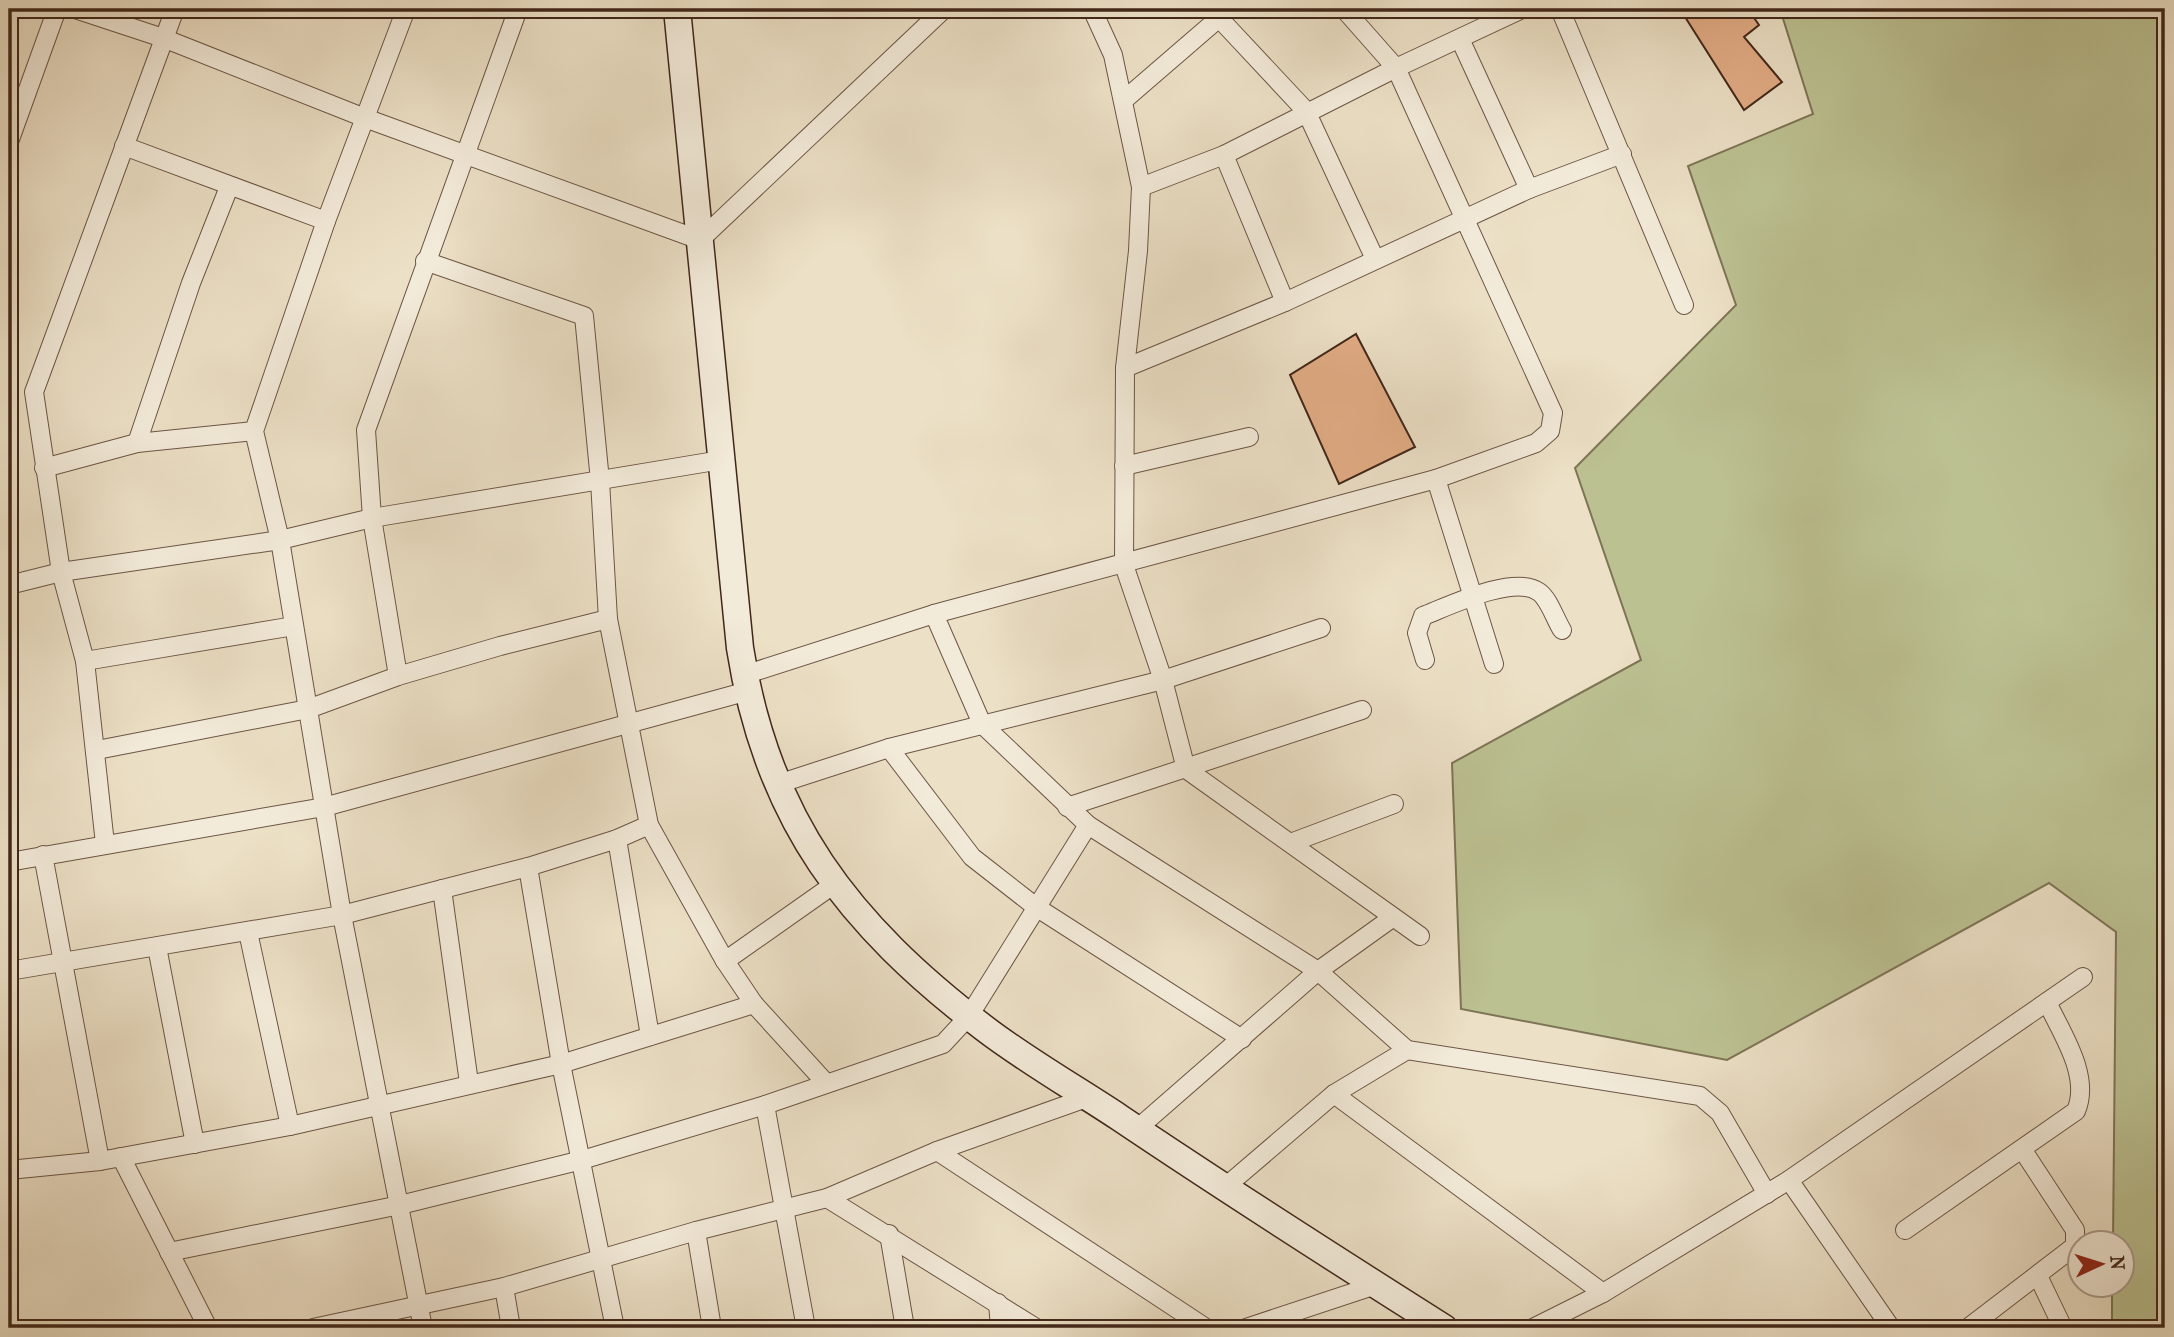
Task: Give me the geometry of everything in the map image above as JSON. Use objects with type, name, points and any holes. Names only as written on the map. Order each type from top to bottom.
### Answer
[{"type":"street","points":[[9,142],[57,9]]},
{"type":"street","points":[[75,9],[163,38],[365,118],[700,240]]},
{"type":"street","points":[[105,844],[97,750],[85,661],[61,572],[34,393],[174,9]]},
{"type":"street","points":[[398,676],[372,518],[366,430],[518,9]]},
{"type":"street","points":[[677,9],[721,460],[746,683],[778,784],[802,836],[833,885],[864,922],[919,976],[969,1016],[1224,1188],[1444,1328]]},
{"type":"street","points":[[700,240],[944,9]]},
{"type":"street","points":[[1092,9],[1113,55],[1141,187],[1138,251],[1125,368],[1124,565],[1163,680],[1186,769],[1293,842],[1392,918],[1420,936]]},
{"type":"street","points":[[9,862],[324,807],[627,724],[934,614],[1436,479],[1536,443],[1550,431],[1553,413],[1396,68],[1344,9]]},
{"type":"street","points":[[1141,187],[1224,155],[1306,111],[1522,9]]},
{"type":"street","points":[[1560,9],[1684,305]]},
{"type":"street","points":[[401,10],[254,431],[280,540],[342,915],[424,1328]]},
{"type":"street","points":[[1124,100],[1215,13],[1306,111],[1376,259]]},
{"type":"street","points":[[1460,39],[1529,189]]},
{"type":"street","points":[[124,146],[326,221]]},
{"type":"street","points":[[1125,368],[1285,302],[1529,189],[1622,154]]},
{"type":"street","points":[[1224,155],[1285,302]]},
{"type":"street","points":[[138,443],[191,283],[229,187]]},
{"type":"street","points":[[425,261],[584,316],[600,481],[608,619],[649,825],[725,961],[754,1004],[825,1082]]},
{"type":"street","points":[[44,468],[138,443],[254,431]]},
{"type":"street","points":[[1124,466],[1250,437]]},
{"type":"street","points":[[9,585],[61,572],[280,540],[372,518],[721,460]]},
{"type":"street","points":[[1436,479],[1494,664]]},
{"type":"street","points":[[1425,660],[1417,633],[1423,616],[1473,596],[1522,585],[1541,594],[1562,630]]},
{"type":"street","points":[[934,614],[982,724],[1067,807],[1088,825],[1318,971],[1407,1050],[1700,1096],[1720,1113],[1767,1194]]},
{"type":"street","points":[[97,750],[308,709],[398,676],[500,646],[608,619]]},
{"type":"street","points":[[85,661],[294,625]]},
{"type":"street","points":[[778,784],[889,748],[1163,680],[1321,628]]},
{"type":"street","points":[[1067,807],[1363,710]]},
{"type":"street","points":[[889,748],[972,857],[1036,907],[1242,1039]]},
{"type":"street","points":[[1293,842],[1394,804]]},
{"type":"street","points":[[9,971],[342,915],[528,867],[617,839],[649,825]]},
{"type":"street","points":[[169,1252],[400,1205],[582,1160],[765,1105],[825,1082],[943,1044],[969,1016],[1088,825]]},
{"type":"street","points":[[617,839],[650,1036]]},
{"type":"street","points":[[43,855],[100,1161]]},
{"type":"street","points":[[528,867],[561,1064],[615,1328]]},
{"type":"street","points":[[725,961],[833,885]]},
{"type":"street","points":[[442,889],[469,1083]]},
{"type":"street","points":[[1137,1129],[1318,971],[1392,918]]},
{"type":"street","points":[[248,932],[290,1126]]},
{"type":"street","points":[[157,947],[195,1144]]},
{"type":"street","points":[[1533,1328],[1603,1293],[1789,1180],[2083,977]]},
{"type":"street","points":[[1905,1230],[2076,1111],[2082,1097],[2080,1075],[2047,1002]]},
{"type":"street","points":[[9,1170],[100,1161],[290,1126],[561,1064],[754,1004]]},
{"type":"street","points":[[1224,1188],[1334,1094],[1407,1050]]},
{"type":"street","points":[[1334,1094],[1603,1293]]},
{"type":"street","points":[[321,1328],[504,1287],[785,1206],[827,1198],[937,1151],[1089,1097]]},
{"type":"street","points":[[765,1105],[806,1328]]},
{"type":"street","points":[[1968,1328],[2075,1246],[2077,1237],[2022,1149]]},
{"type":"street","points":[[937,1151],[1206,1328]]},
{"type":"street","points":[[121,1157],[208,1328]]},
{"type":"street","points":[[1789,1180],[1891,1328]]},
{"type":"street","points":[[827,1198],[889,1234],[1036,1328]]},
{"type":"street","points":[[695,1231],[712,1328]]},
{"type":"street","points":[[889,1234],[905,1328]]},
{"type":"street","points":[[2038,1276],[2063,1328]]},
{"type":"street","points":[[1246,1328],[1376,1285]]},
{"type":"street","points":[[504,1287],[511,1328]]},
{"type":"street","points":[[998,1303],[1000,1328]]},
{"type":"green space","points":[[1780,9],[2165,9],[2165,1328],[2112,1328],[2112,1298],[2136,1298],[2136,1228],[2113,1228],[2116,932],[2049,883],[1727,1060],[1461,1009],[1452,763],[1641,660],[1575,468],[1736,305],[1688,166],[1813,114]]},
{"type":"building","points":[[1680,9],[1748,9],[1759,25],[1744,37],[1782,82],[1744,110]]},
{"type":"building","points":[[1356,334],[1415,447],[1339,484],[1290,375]]}]
